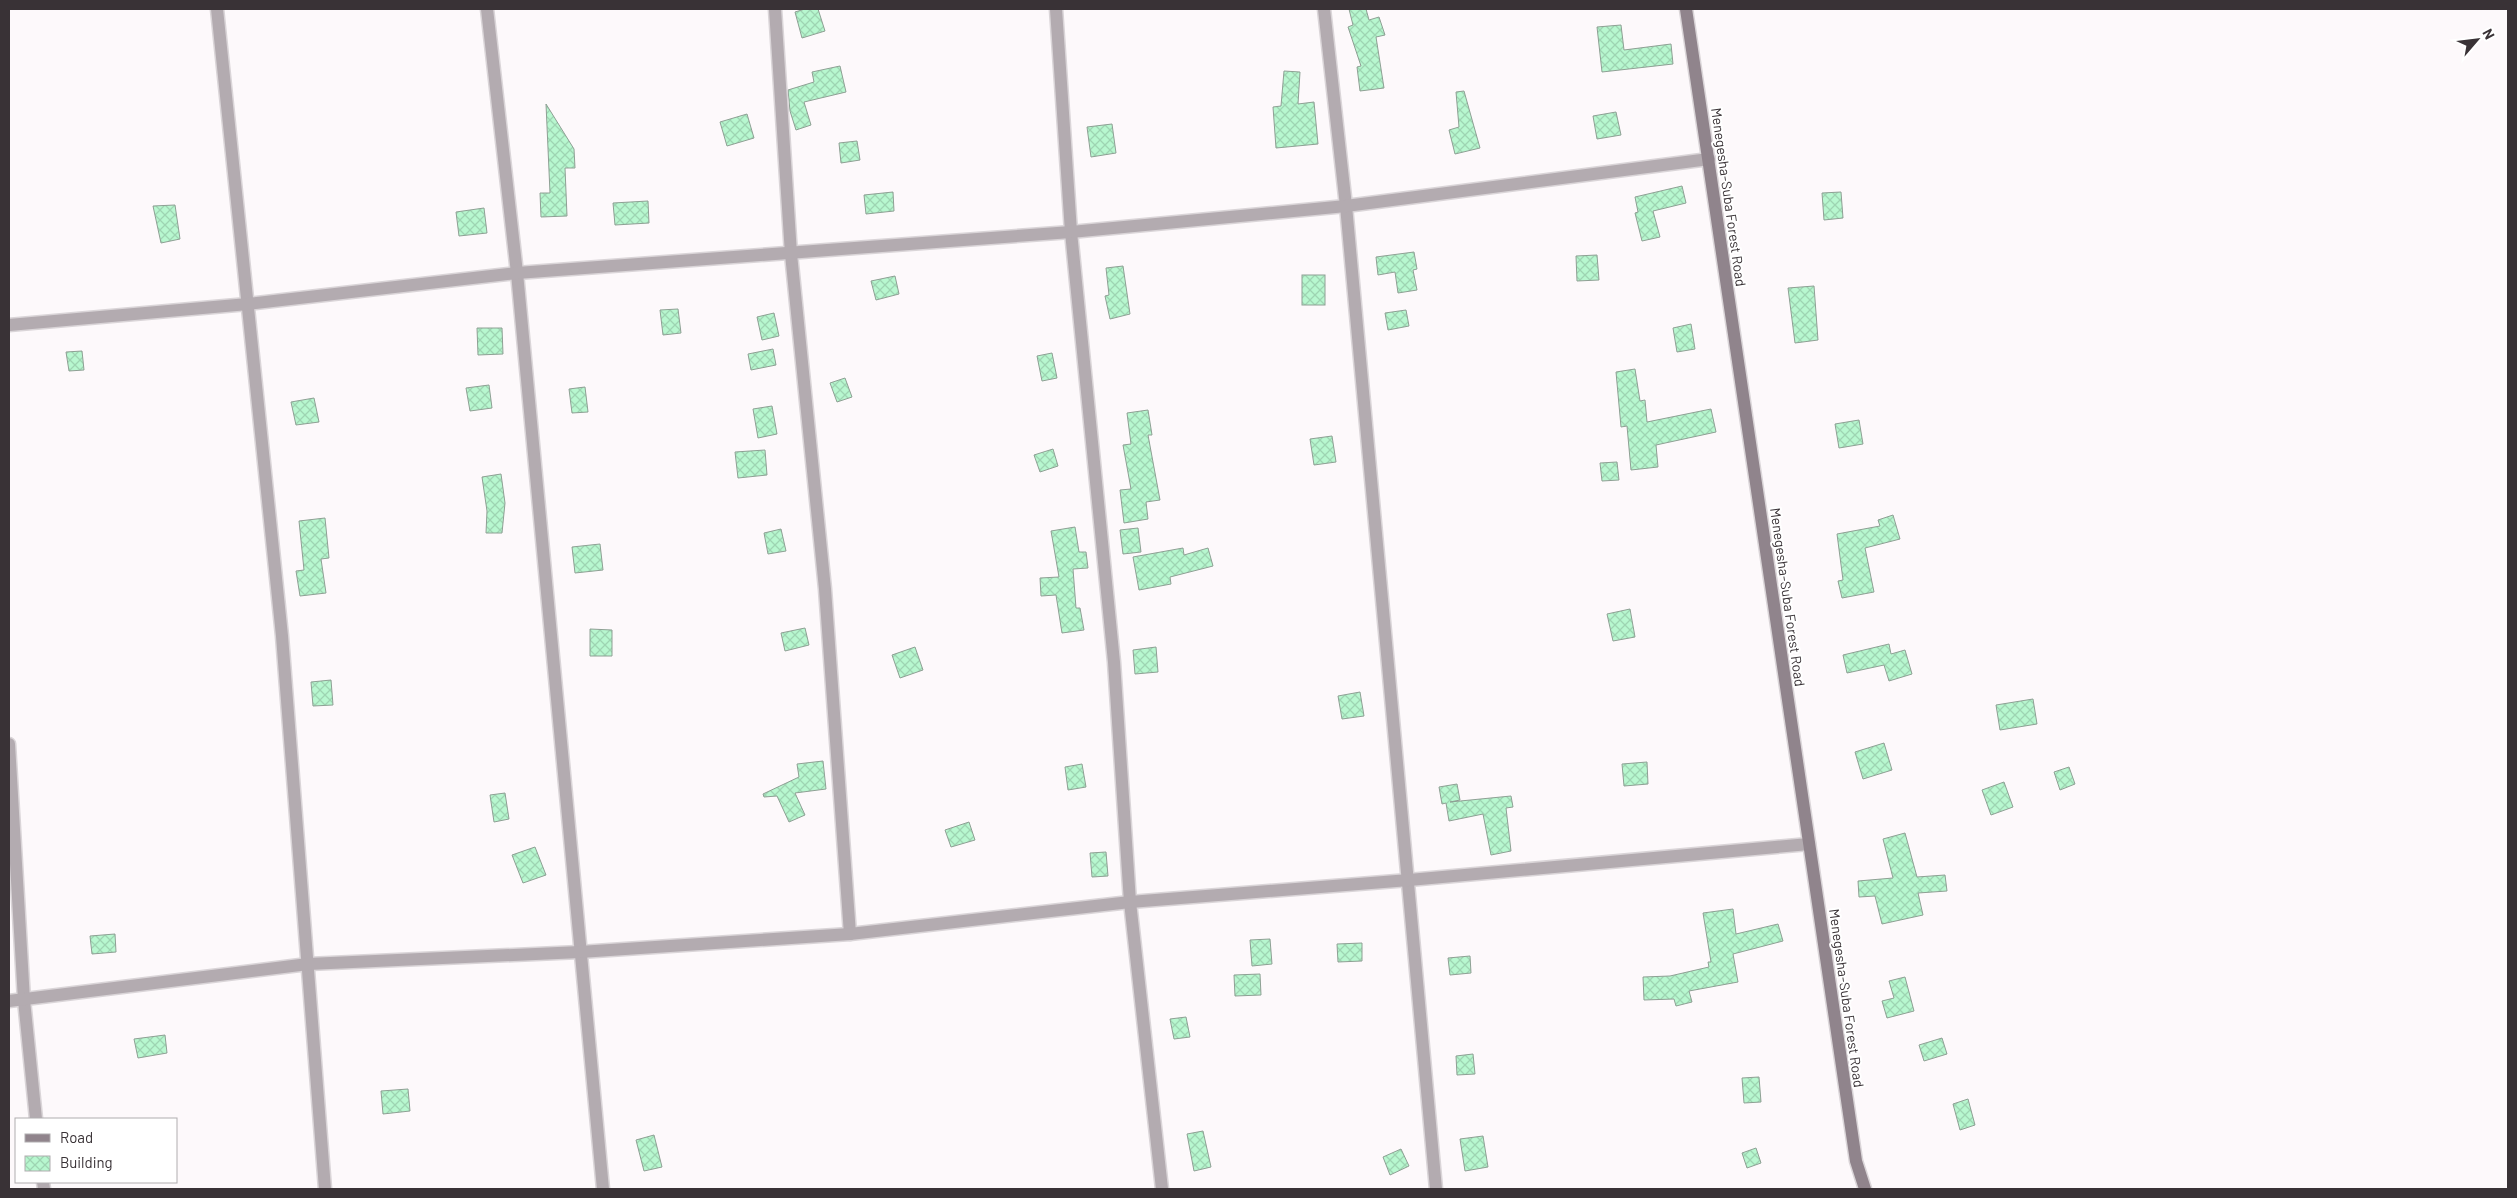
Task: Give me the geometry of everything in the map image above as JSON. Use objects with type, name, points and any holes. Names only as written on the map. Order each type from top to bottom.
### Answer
[{"type":"street","points":[[217,9],[282,636],[325,1189]]},
{"type":"street","points":[[487,9],[517,273],[603,1189]]},
{"type":"street","points":[[775,9],[792,254],[825,589],[850,934]]},
{"type":"street","points":[[1056,9],[1071,232],[1114,662],[1130,902],[1162,1189]]},
{"type":"street","points":[[1324,9],[1346,206],[1410,880],[1436,1189]]},
{"type":"street","name":"Menegesha-Suba Forest Road","points":[[1686,9],[1856,1161],[1865,1189]]},
{"type":"street","points":[[9,325],[248,304],[517,273],[1071,232],[1346,206],[1709,160]]},
{"type":"street","points":[[9,744],[24,1000],[36,1118]]},
{"type":"street","points":[[9,1001],[308,964],[580,952],[850,934],[1130,902],[1410,880],[1809,844]]},
{"type":"building","points":[[805,9],[818,9],[825,31],[802,38],[795,12]]},
{"type":"building","points":[[1349,9],[1366,9],[1369,20],[1379,17],[1385,35],[1376,37],[1384,88],[1360,91],[1357,67],[1361,66],[1348,27],[1353,25]]},
{"type":"building","points":[[1621,25],[1624,50],[1671,44],[1673,64],[1602,72],[1597,27]]},
{"type":"building","points":[[840,66],[846,92],[804,102],[811,125],[796,130],[790,111],[788,90],[814,82],[812,72]]},
{"type":"building","points":[[1284,71],[1300,72],[1298,104],[1314,102],[1318,144],[1276,148],[1273,107],[1281,106]]},
{"type":"building","points":[[1464,91],[1480,148],[1455,154],[1449,130],[1459,127],[1456,92]]},
{"type":"building","points":[[546,104],[574,149],[575,168],[565,168],[567,216],[541,217],[540,193],[550,193]]},
{"type":"building","points":[[1616,112],[1621,135],[1597,139],[1593,116]]},
{"type":"building","points":[[747,114],[754,138],[727,146],[720,122]]},
{"type":"building","points":[[1112,124],[1116,153],[1091,157],[1087,127]]},
{"type":"building","points":[[857,141],[860,160],[841,163],[839,143]]},
{"type":"building","points":[[1682,186],[1686,203],[1653,211],[1660,237],[1642,241],[1635,213],[1638,212],[1635,197]]},
{"type":"building","points":[[893,192],[894,211],[866,214],[864,195]]},
{"type":"building","points":[[1841,192],[1843,218],[1824,220],[1822,193]]},
{"type":"building","points":[[648,201],[649,223],[615,225],[613,203]]},
{"type":"building","points":[[175,205],[180,239],[161,243],[153,206]]},
{"type":"building","points":[[484,208],[487,233],[459,236],[456,212]]},
{"type":"building","points":[[1414,252],[1417,269],[1413,270],[1417,290],[1398,293],[1395,272],[1378,275],[1376,257]]},
{"type":"building","points":[[1597,255],[1599,280],[1577,281],[1576,256]]},
{"type":"building","points":[[1123,266],[1130,314],[1110,319],[1105,296],[1109,295],[1106,268]]},
{"type":"building","points":[[1302,275],[1325,275],[1325,305],[1302,305]]},
{"type":"building","points":[[895,276],[899,294],[876,300],[871,281]]},
{"type":"building","points":[[1814,286],[1818,340],[1795,343],[1788,288]]},
{"type":"building","points":[[678,309],[681,333],[663,335],[660,310]]},
{"type":"building","points":[[1406,310],[1409,326],[1388,330],[1385,313]]},
{"type":"building","points":[[774,313],[779,336],[762,340],[757,317]]},
{"type":"building","points":[[1691,324],[1695,349],[1677,352],[1673,328]]},
{"type":"building","points":[[477,328],[502,328],[503,354],[478,355]]},
{"type":"building","points":[[773,349],[776,365],[751,370],[748,354]]},
{"type":"building","points":[[82,351],[84,370],[69,371],[66,352]]},
{"type":"building","points":[[1052,353],[1057,378],[1042,381],[1037,356]]},
{"type":"building","points":[[1635,369],[1640,401],[1645,400],[1647,422],[1711,409],[1716,432],[1656,445],[1658,467],[1631,470],[1627,426],[1621,427],[1616,372]]},
{"type":"building","points":[[845,378],[852,397],[837,402],[830,383]]},
{"type":"building","points":[[489,385],[492,408],[470,411],[466,388]]},
{"type":"building","points":[[585,387],[588,412],[572,413],[569,389]]},
{"type":"building","points":[[314,398],[319,422],[296,425],[291,402]]},
{"type":"building","points":[[772,406],[777,434],[758,438],[753,409]]},
{"type":"building","points":[[1148,410],[1152,435],[1148,435],[1160,500],[1146,502],[1148,519],[1124,523],[1120,490],[1131,489],[1123,445],[1131,444],[1127,413]]},
{"type":"building","points":[[1859,420],[1863,444],[1839,448],[1835,424]]},
{"type":"building","points":[[1332,436],[1336,462],[1314,465],[1310,439]]},
{"type":"building","points":[[1053,449],[1058,466],[1040,472],[1034,455]]},
{"type":"building","points":[[765,450],[767,475],[738,478],[735,452]]},
{"type":"building","points":[[1617,462],[1619,480],[1602,481],[1600,463]]},
{"type":"building","points":[[501,474],[505,503],[502,533],[486,533],[487,511],[482,477]]},
{"type":"building","points":[[1893,515],[1900,539],[1865,548],[1874,592],[1842,598],[1838,581],[1843,580],[1837,534],[1880,526],[1878,520]]},
{"type":"building","points":[[325,518],[329,558],[321,559],[326,593],[300,596],[296,571],[304,570],[299,521]]},
{"type":"building","points":[[1075,527],[1079,552],[1086,552],[1088,568],[1073,569],[1076,608],[1080,608],[1084,630],[1062,633],[1056,595],[1041,596],[1040,578],[1059,577],[1051,531]]},
{"type":"building","points":[[1138,528],[1141,552],[1123,554],[1120,530]]},
{"type":"building","points":[[781,529],[786,551],[768,554],[764,533]]},
{"type":"building","points":[[600,544],[603,570],[575,573],[572,547]]},
{"type":"building","points":[[1183,548],[1184,555],[1208,548],[1213,566],[1170,577],[1171,584],[1139,590],[1133,557]]},
{"type":"building","points":[[1630,609],[1635,637],[1613,641],[1607,614]]},
{"type":"building","points":[[805,628],[809,645],[785,651],[781,633]]},
{"type":"building","points":[[590,629],[612,630],[612,656],[590,656]]},
{"type":"building","points":[[1889,644],[1891,654],[1905,650],[1912,674],[1889,681],[1884,665],[1847,673],[1843,655]]},
{"type":"building","points":[[915,647],[923,670],[900,678],[892,655]]},
{"type":"building","points":[[1156,647],[1158,672],[1135,674],[1133,650]]},
{"type":"building","points":[[331,680],[333,705],[313,706],[311,682]]},
{"type":"building","points":[[1360,692],[1364,716],[1342,719],[1338,696]]},
{"type":"building","points":[[2033,699],[2037,724],[2000,730],[1996,705]]},
{"type":"building","points":[[1884,743],[1892,770],[1863,779],[1855,752]]},
{"type":"building","points":[[823,761],[826,789],[795,793],[805,815],[789,822],[777,796],[764,797],[763,794],[799,777],[797,764]]},
{"type":"building","points":[[1647,762],[1648,784],[1624,786],[1622,764]]},
{"type":"building","points":[[1082,764],[1086,787],[1068,790],[1065,767]]},
{"type":"building","points":[[2069,767],[2075,784],[2060,790],[2054,772]]},
{"type":"building","points":[[2004,782],[2013,807],[1991,815],[1982,790]]},
{"type":"building","points":[[1457,784],[1460,800],[1450,802],[1511,796],[1513,807],[1506,808],[1511,851],[1491,855],[1483,814],[1449,821],[1446,803],[1442,804],[1439,787]]},
{"type":"building","points":[[505,793],[509,819],[494,822],[490,795]]},
{"type":"building","points":[[969,822],[975,840],[951,847],[945,830]]},
{"type":"building","points":[[1905,833],[1917,877],[1945,875],[1947,891],[1918,893],[1923,915],[1882,924],[1875,896],[1859,897],[1858,881],[1893,878],[1883,839]]},
{"type":"building","points":[[535,847],[546,875],[523,883],[512,855]]},
{"type":"building","points":[[1106,852],[1108,876],[1092,877],[1090,853]]},
{"type":"building","points":[[1733,909],[1736,934],[1778,924],[1783,941],[1733,954],[1738,982],[1689,991],[1692,1002],[1676,1006],[1674,999],[1644,1000],[1643,977],[1670,976],[1709,967],[1708,962],[1711,962],[1703,913]]},
{"type":"building","points":[[115,934],[116,952],[92,954],[90,936]]},
{"type":"building","points":[[1270,939],[1272,964],[1252,966],[1250,940]]},
{"type":"building","points":[[1362,943],[1362,961],[1338,962],[1337,944]]},
{"type":"building","points":[[1470,956],[1471,973],[1450,975],[1448,958]]},
{"type":"building","points":[[1260,974],[1261,995],[1235,996],[1234,975]]},
{"type":"building","points":[[1905,977],[1914,1011],[1887,1018],[1882,1001],[1894,998],[1889,981]]},
{"type":"building","points":[[1186,1017],[1190,1037],[1174,1039],[1170,1019]]},
{"type":"building","points":[[165,1035],[167,1053],[138,1058],[134,1039]]},
{"type":"building","points":[[1942,1038],[1947,1054],[1924,1061],[1919,1045]]},
{"type":"building","points":[[1473,1054],[1475,1074],[1457,1075],[1456,1056]]},
{"type":"building","points":[[1759,1077],[1761,1102],[1744,1103],[1742,1078]]},
{"type":"building","points":[[408,1089],[410,1111],[383,1114],[381,1091]]},
{"type":"building","points":[[1968,1099],[1975,1125],[1960,1130],[1953,1104]]},
{"type":"building","points":[[1203,1131],[1211,1167],[1194,1171],[1187,1134]]},
{"type":"building","points":[[654,1135],[662,1167],[644,1171],[636,1140]]},
{"type":"building","points":[[1483,1136],[1488,1167],[1465,1171],[1460,1139]]},
{"type":"building","points":[[1756,1148],[1761,1163],[1747,1168],[1742,1153]]},
{"type":"building","points":[[1401,1149],[1409,1166],[1390,1175],[1383,1157]]}]
